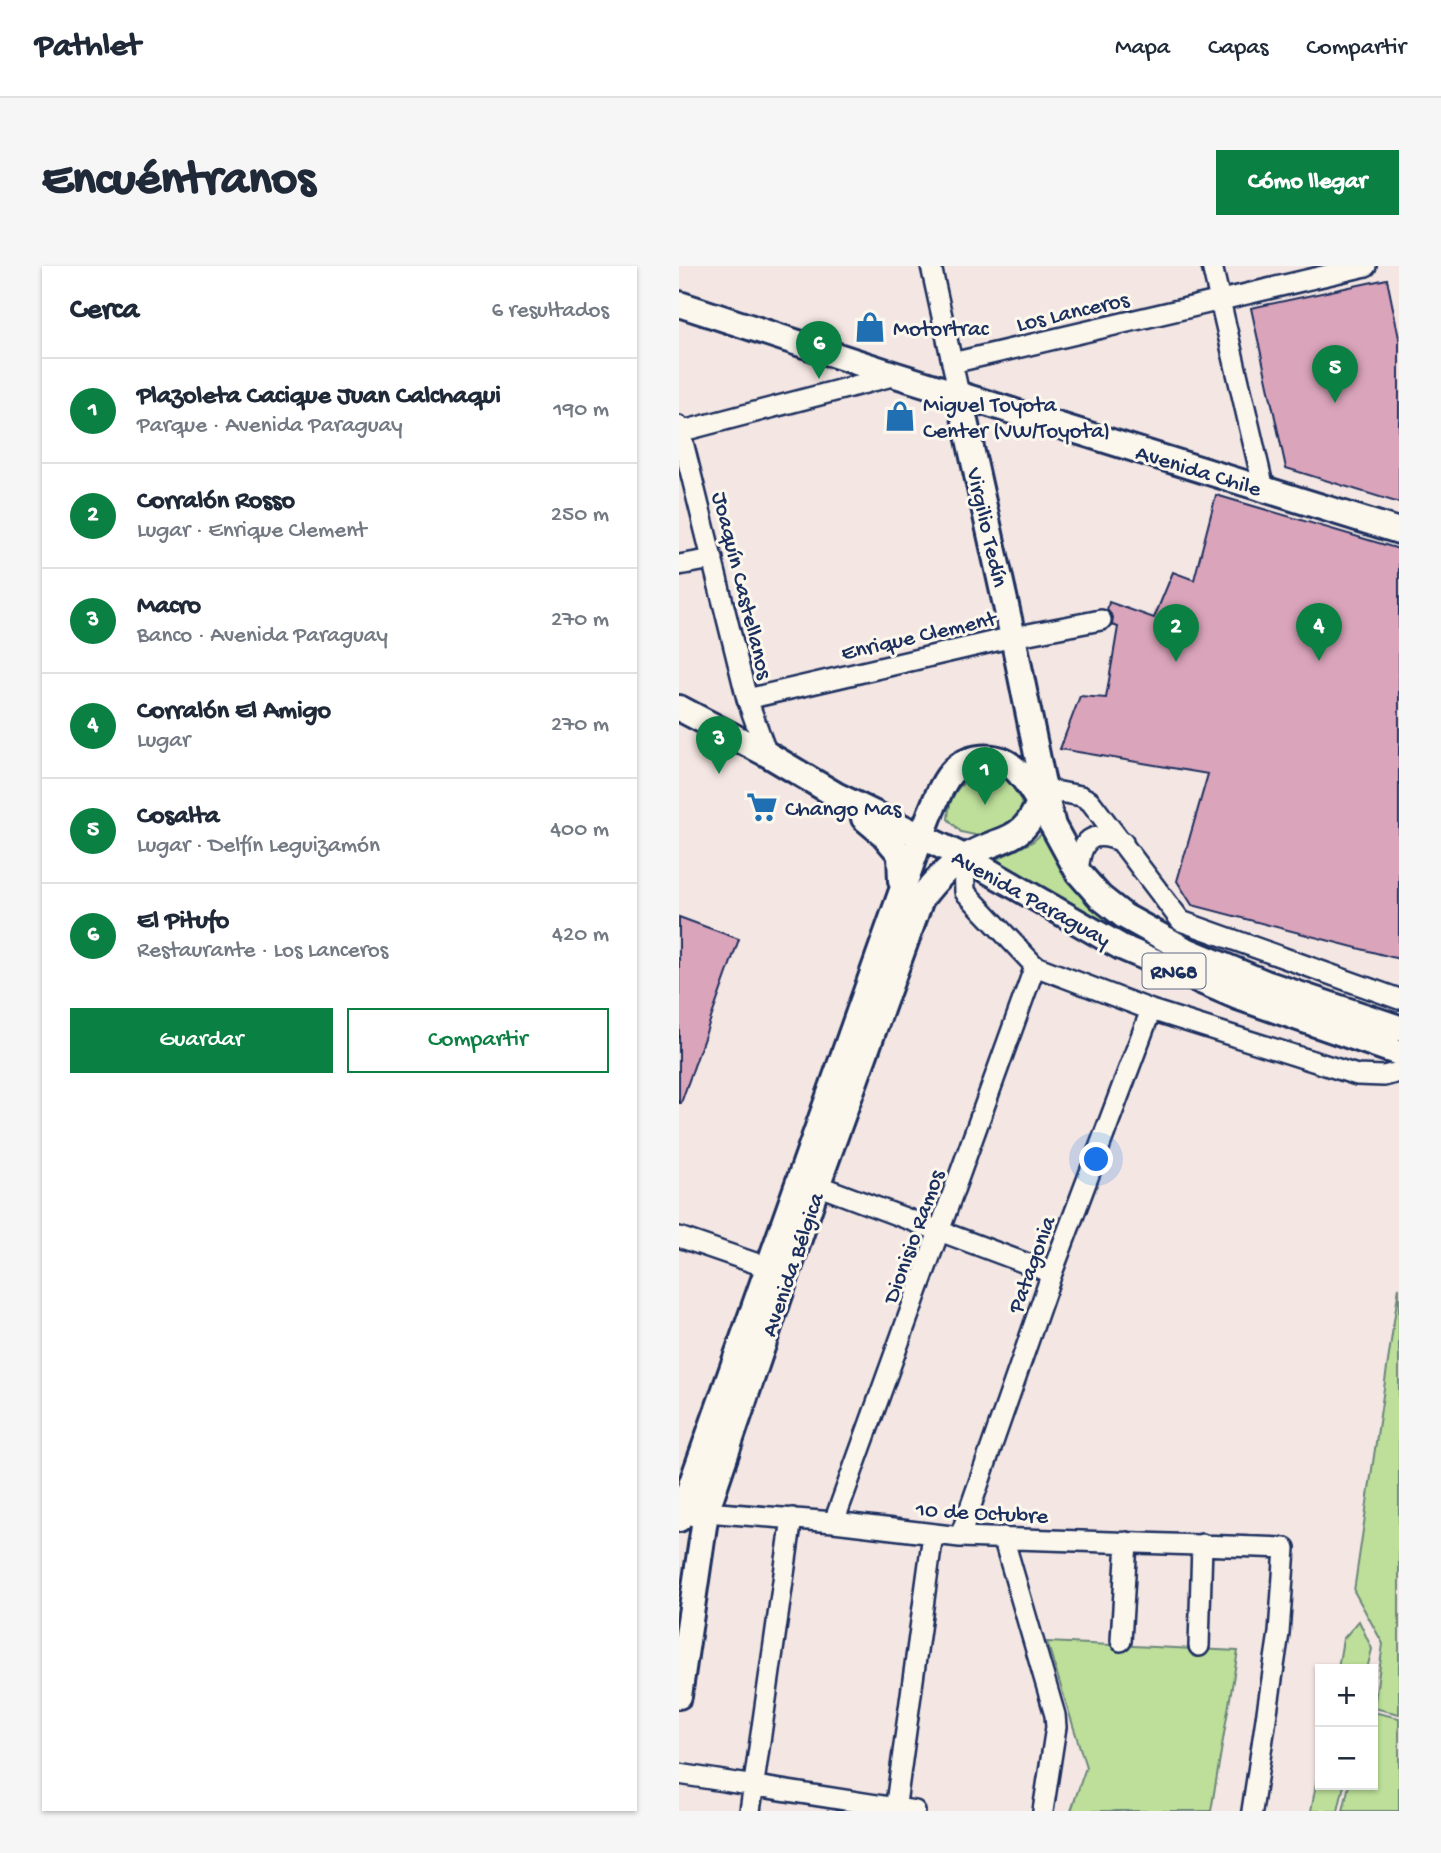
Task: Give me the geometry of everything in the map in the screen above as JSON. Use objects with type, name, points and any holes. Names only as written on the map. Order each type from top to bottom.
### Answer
[{"type":"main road","name":"Avenida Chile","points":[[679,304],[896,375],[1399,531]]},
{"type":"main road","name":"Virgilio Tedín","points":[[959,394],[1013,637],[1041,796]]},
{"type":"main road","name":"Avenida Paraguay","points":[[679,708],[767,754],[836,795],[964,857],[1121,947],[1238,997],[1399,1053]]},
{"type":"main road","points":[[921,837],[950,774],[974,759],[987,757],[1000,760],[1014,767],[1041,796],[1033,818],[1018,833],[964,857]]},
{"type":"main road","points":[[836,795],[883,834],[900,854],[901,892]]},
{"type":"main road","name":"Avenida Paraguay","points":[[1041,796],[1053,826],[1078,872],[1100,897],[1124,916],[1184,949],[1268,984],[1399,1027]]},
{"type":"main road","name":"Avenida Bélgica","points":[[679,1696],[706,1512],[778,1271],[921,837]]},
{"type":"main road","name":"Avenida Bélgica","points":[[808,1182],[921,899],[933,882],[964,857]]},
{"type":"main road","name":"Avenida Bélgica","points":[[679,1519],[778,1271]]},
{"type":"street","name":"Virgilio Tedín","points":[[931,266],[959,394]]},
{"type":"street","points":[[1212,266],[1264,489]]},
{"type":"street","name":"Los Lanceros","points":[[952,363],[1366,266]]},
{"type":"street","points":[[679,430],[896,375]]},
{"type":"street","name":"Joaquín Castellanos","points":[[679,430],[747,699],[767,754]]},
{"type":"street","points":[[679,565],[713,559]]},
{"type":"street","name":"Enrique Clement","points":[[747,699],[1013,637],[1101,620]]},
{"type":"street","points":[[1041,796],[1081,796],[1090,802],[1181,920],[1399,999]]},
{"type":"street","points":[[1078,872],[1079,857],[1084,846],[1093,837],[1105,835],[1123,842]]},
{"type":"street","points":[[964,857],[965,891],[1035,966],[1151,1010],[1357,1075],[1384,1076],[1399,1072]]},
{"type":"street","name":"Dionisio Ramos","points":[[834,1522],[1035,966]]},
{"type":"street","name":"Patagonia","points":[[960,1537],[1052,1273],[1151,1010]]},
{"type":"street","points":[[808,1182],[1052,1273]]},
{"type":"street","points":[[679,1237],[778,1271]]},
{"type":"street","name":"10 de Octubre","points":[[679,1519],[706,1512],[834,1522],[960,1537],[1285,1548],[1279,1633],[1251,1811]]},
{"type":"street","points":[[750,1811],[792,1518]]},
{"type":"street","points":[[895,1810],[933,1534]]},
{"type":"street","points":[[1003,1537],[1055,1716],[1056,1727],[1043,1811]]},
{"type":"street","points":[[1121,1641],[1127,1542]]},
{"type":"street","points":[[1199,1646],[1202,1544]]},
{"type":"street","points":[[679,1774],[895,1810],[915,1811]]},
{"type":"green space","points":[[979,772],[1008,780],[1017,791],[1022,807],[1010,825],[984,837],[961,832],[948,819],[950,803],[956,791]]},
{"type":"green space","points":[[1044,832],[1118,925],[1117,928],[993,861],[1032,842]]},
{"type":"green space","points":[[1399,1287],[1399,1714],[1378,1709],[1378,1680],[1383,1644],[1354,1591]]},
{"type":"green space","points":[[1359,1621],[1372,1649],[1368,1664],[1339,1664],[1343,1639]]},
{"type":"green space","points":[[1047,1642],[1238,1651],[1211,1811],[1071,1811],[1086,1767]]},
{"type":"green space","points":[[1378,1713],[1399,1718],[1399,1811],[1343,1811],[1348,1790],[1378,1790]]},
{"type":"green space","points":[[1315,1789],[1343,1790],[1338,1811],[1311,1811]]},
{"type":"building","points":[[1387,279],[1399,338],[1399,503],[1286,468],[1251,308]]},
{"type":"building","points":[[1216,495],[1399,549],[1399,959],[1192,905],[1177,881],[1208,774],[1060,749],[1080,696],[1106,698],[1118,627],[1112,625],[1113,617],[1107,610],[1109,602],[1154,618],[1173,572],[1194,580]]},
{"type":"building","points":[[679,917],[739,939],[681,1103],[679,1103]]},
{"type":"place","name":"Motortrac","points":[[870,327]]},
{"type":"place","name":"El Pitufo","points":[[819,379]]},
{"type":"place","name":"Cosalta","points":[[1335,403]]},
{"type":"place","name":"Miguel Toyota Center (VW/Toyota)","points":[[900,416]]},
{"type":"place","name":"Corralón El Amigo","points":[[1319,661]]},
{"type":"place","name":"Corralón Rosso","points":[[1176,662]]},
{"type":"place","name":"Macro","points":[[719,774]]},
{"type":"place","name":"Plazoleta Cacique Juan Calchaqui","points":[[985,805]]},
{"type":"place","name":"Chango Mas","points":[[762,807]]}]
